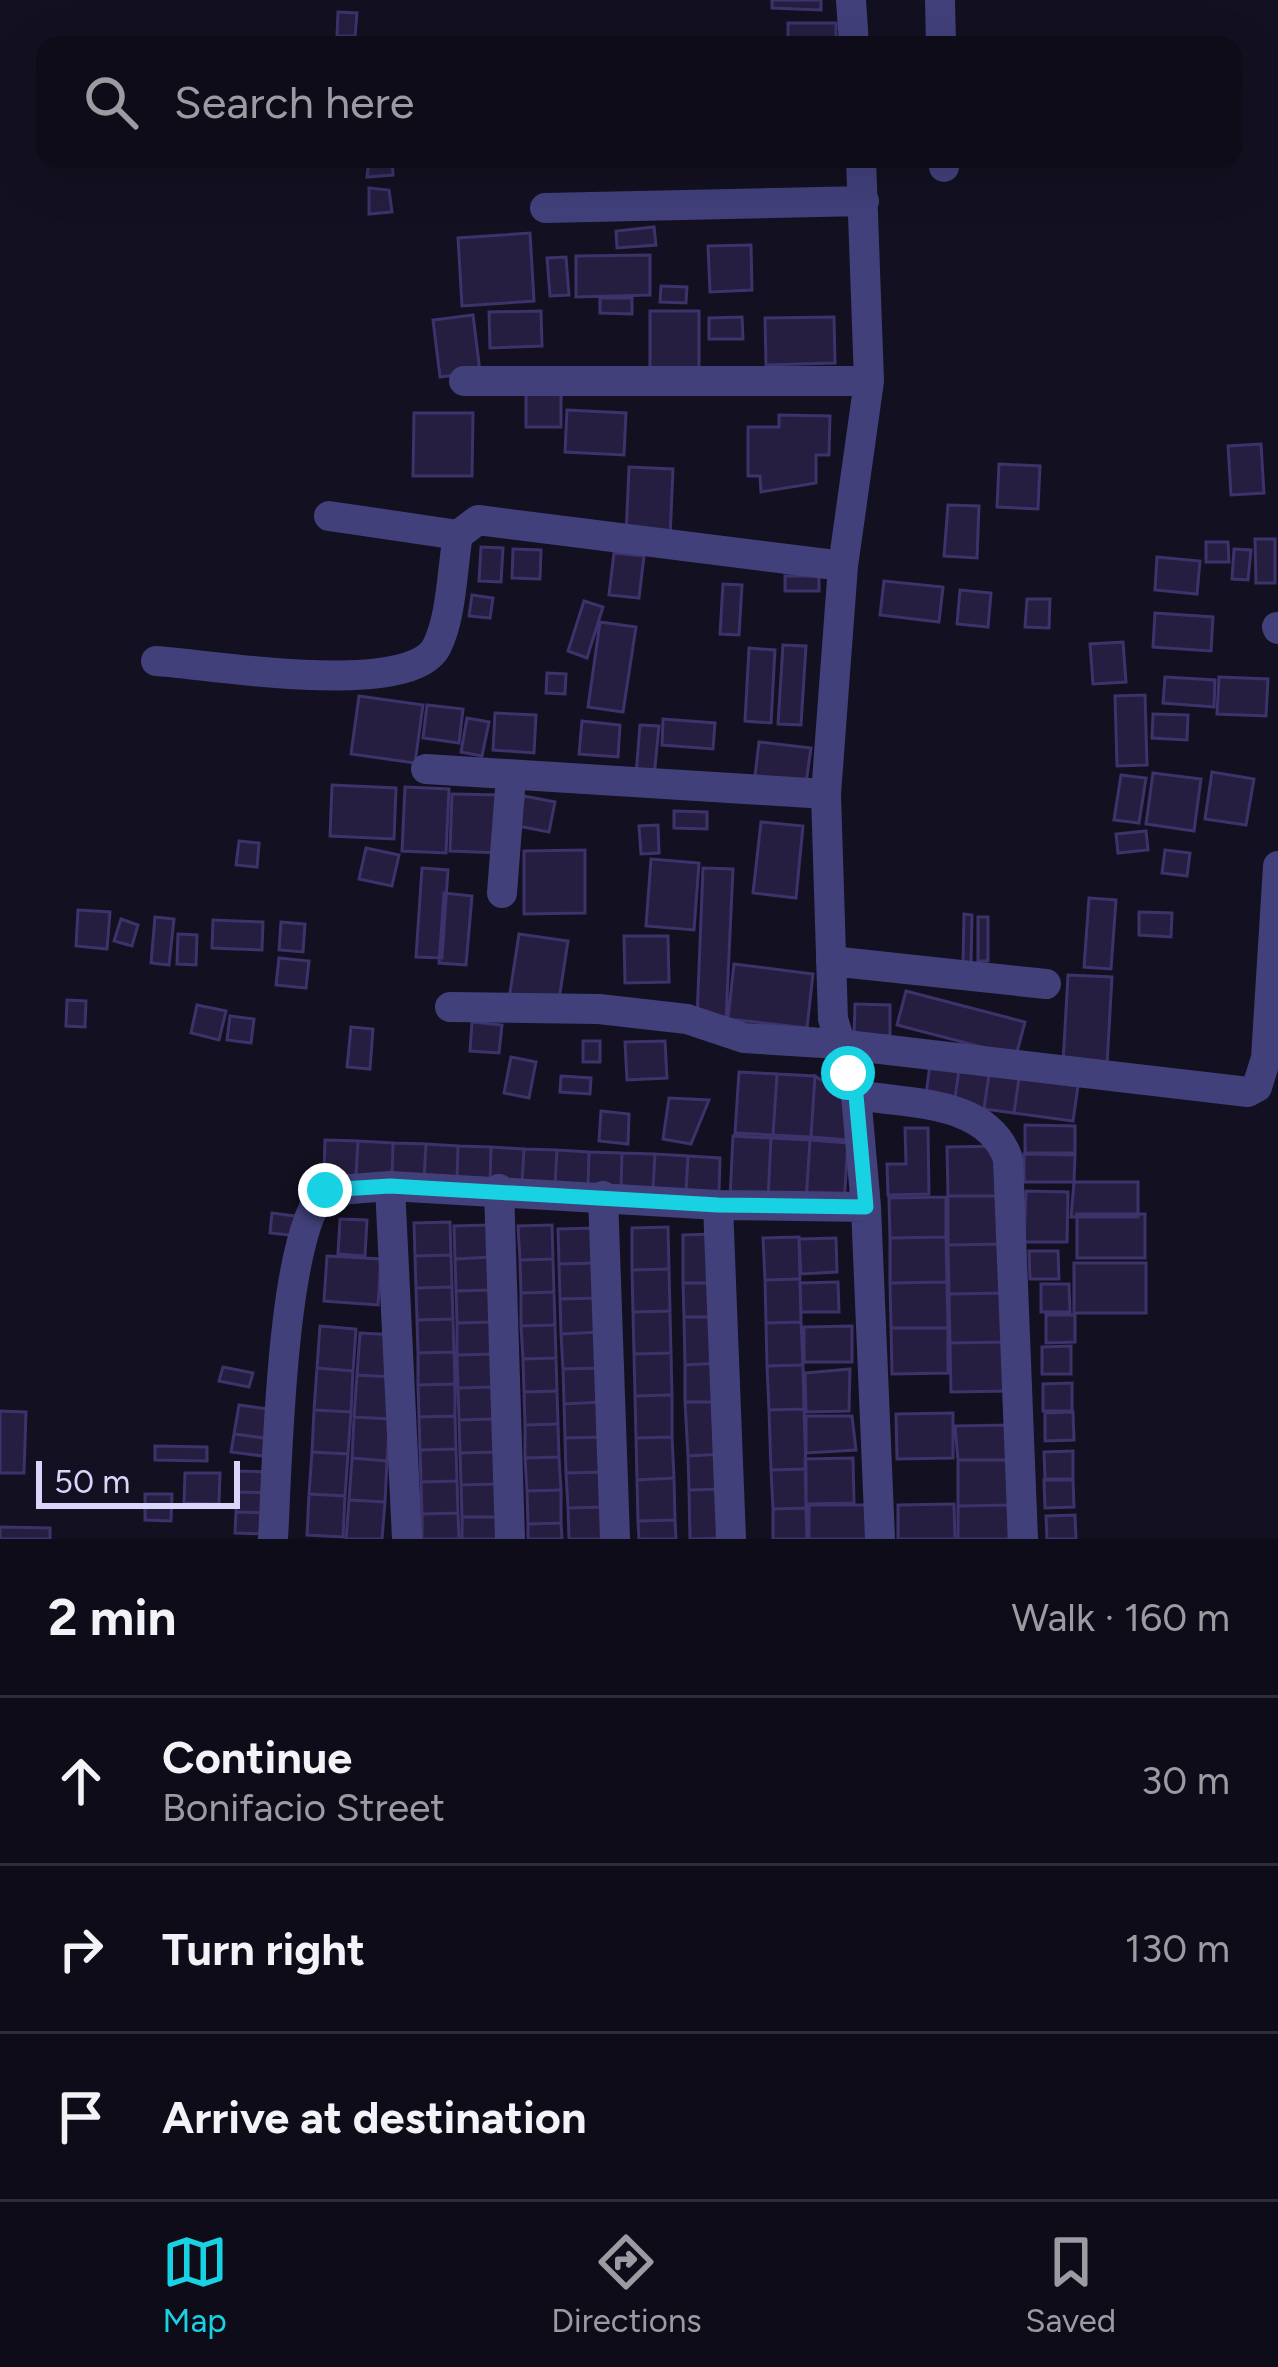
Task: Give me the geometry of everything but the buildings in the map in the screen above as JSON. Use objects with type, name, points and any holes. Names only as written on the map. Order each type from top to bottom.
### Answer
[{"type":"street","points":[[850,0],[853,36]]},
{"type":"street","points":[[940,0],[941,36]]},
{"type":"street","points":[[862,168],[869,381],[843,566],[826,794],[838,1044],[856,1095],[866,1207],[880,1539]]},
{"type":"street","points":[[545,208],[864,201]]},
{"type":"street","points":[[464,381],[869,381]]},
{"type":"street","points":[[328,516],[458,535]]},
{"type":"street","points":[[155,661],[338,677],[417,664],[437,646],[458,535],[478,520],[843,566]]},
{"type":"street","points":[[426,769],[826,794]]},
{"type":"street","points":[[502,893],[511,776]]},
{"type":"street","points":[[450,1007],[599,1009],[687,1019],[758,1040],[838,1044],[1248,1092],[1257,1087],[1266,1058],[1278,866]]},
{"type":"street","points":[[831,961],[1046,984]]},
{"type":"street","points":[[856,1095],[952,1110],[983,1121],[1000,1135],[1008,1159],[1023,1539]]},
{"type":"street","points":[[273,1539],[283,1383],[302,1231],[325,1190],[390,1186],[499,1189],[718,1205],[866,1207]]},
{"type":"street","points":[[390,1186],[406,1539]]},
{"type":"street","points":[[499,1189],[510,1539]]},
{"type":"street","points":[[603,1196],[615,1539]]},
{"type":"street","points":[[718,1205],[731,1539]]},
{"type":"route","points":[[325,1190],[390,1186],[499,1189],[718,1205],[866,1207],[856,1095],[848,1073]]}]
